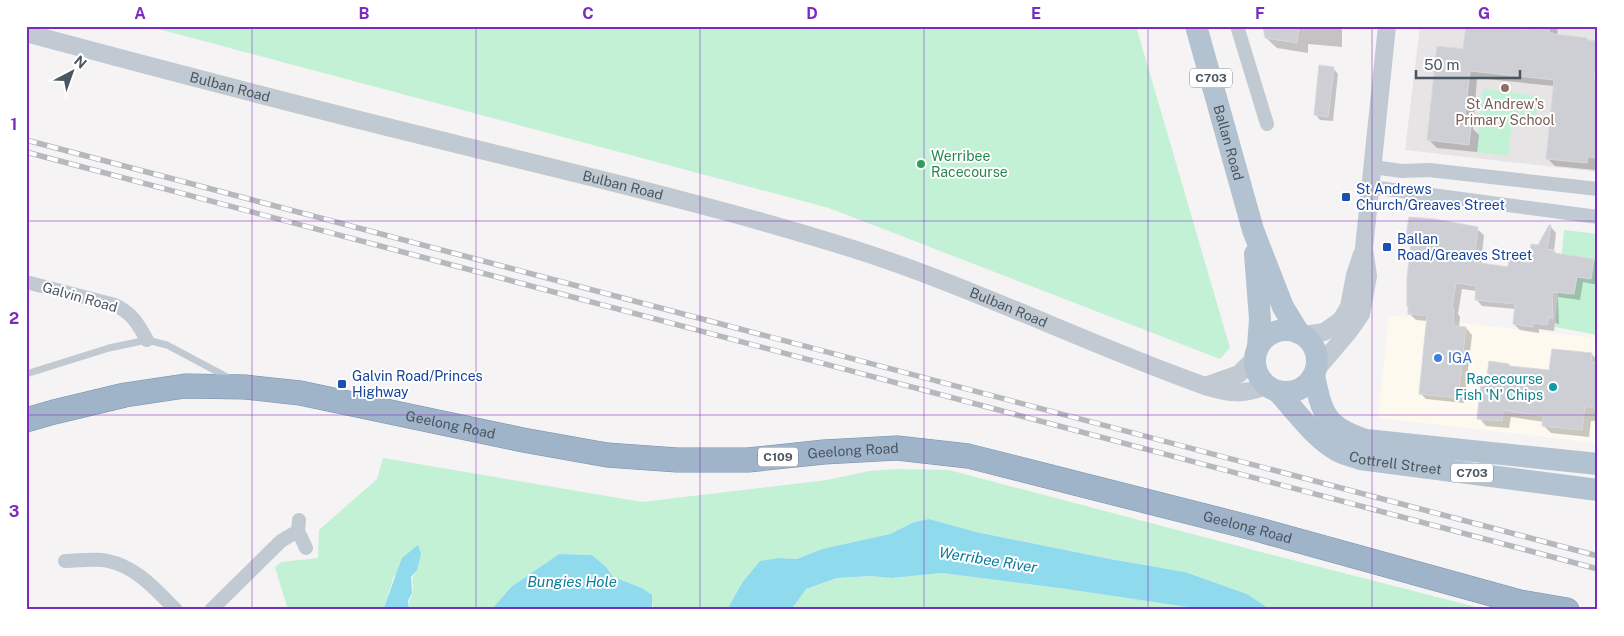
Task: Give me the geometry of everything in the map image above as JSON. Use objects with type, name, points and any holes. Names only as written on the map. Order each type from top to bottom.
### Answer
[{"type":"highway","name":"Geelong Road","points":[[26,420],[125,395],[168,388],[185,386],[245,387],[300,392],[523,440],[607,455],[677,460],[748,460],[824,452],[897,448],[968,456],[1256,529],[1529,606],[1568,610]]},
{"type":"main road","name":"Ballan Road","points":[[1196,26],[1252,230],[1283,306],[1301,334]]},
{"type":"main road","name":"Ballan Road","points":[[1252,230],[1260,319],[1257,353]]},
{"type":"main road","points":[[1257,353],[1265,339],[1279,331],[1290,330],[1301,334]]},
{"type":"main road","name":"C703","points":[[1301,334],[1315,348],[1318,359],[1316,372]]},
{"type":"main road","name":"C703","points":[[1257,353],[1256,367],[1259,377],[1272,388]]},
{"type":"main road","points":[[1272,388],[1288,392],[1298,390],[1308,384],[1316,372]]},
{"type":"main road","name":"Cottrell Street","points":[[1316,372],[1320,404],[1325,414],[1342,431],[1366,440],[1598,464]]},
{"type":"main road","name":"Cottrell Street","points":[[1272,388],[1315,433],[1338,451],[1360,459],[1598,490]]},
{"type":"main road","points":[[1450,448],[1456,458],[1484,475]]},
{"type":"street","points":[[1238,26],[1267,124]]},
{"type":"street","points":[[1301,334],[1324,332],[1341,320],[1349,307],[1355,275],[1364,248],[1387,26]]},
{"type":"street","name":"Bulban Road","points":[[26,33],[292,103],[659,194],[850,248],[947,282],[1205,386],[1228,392],[1242,393],[1272,388]]},
{"type":"street","points":[[1373,167],[1402,171],[1429,170],[1598,189]]},
{"type":"street","points":[[1371,187],[1598,217]]},
{"type":"street","points":[[1316,372],[1361,314],[1368,276],[1364,248]]},
{"type":"street","name":"Galvin Road","points":[[26,282],[122,308],[128,311],[135,319],[147,340]]},
{"type":"street","points":[[1205,386],[1239,374],[1257,353]]},
{"type":"street","points":[[211,610],[298,526],[306,548]]},
{"type":"street","points":[[65,561],[108,561],[127,568],[140,575],[176,610]]},
{"type":"lane","points":[[26,374],[109,348],[147,340],[167,345],[245,387]]},
{"type":"shaded area","name":"St Andrew's Primary School","points":[[1420,26],[1598,26],[1598,172],[1405,150]]},
{"type":"shaded area","points":[[1389,315],[1598,338],[1598,443],[1378,418]]},
{"type":"green space","name":"Werribee Racecourse","points":[[147,26],[1136,26],[1230,348],[1220,359],[829,208]]},
{"type":"green space","points":[[1483,89],[1515,93],[1508,156],[1476,152]]},
{"type":"green space","points":[[1516,93],[1527,95],[1524,116],[1514,114]]},
{"type":"green space","points":[[1528,95],[1539,96],[1536,117],[1526,116]]},
{"type":"green space","points":[[1564,230],[1598,234],[1598,335],[1555,327]]},
{"type":"green space","points":[[383,458],[642,502],[827,480],[869,471],[894,469],[949,470],[1488,610],[1271,610],[1247,594],[1185,572],[976,532],[929,519],[914,522],[890,534],[822,549],[797,559],[779,558],[727,610],[652,610],[653,606],[642,588],[612,577],[606,567],[592,555],[559,554],[511,587],[491,610],[409,610],[413,590],[412,580],[417,570],[394,576],[383,610],[288,610],[275,567],[281,562],[318,558],[319,530],[377,479]]},
{"type":"green space","points":[[942,573],[1208,610],[789,610],[806,589],[837,578],[870,576],[892,578]]},
{"type":"water","name":"Werribee River","points":[[929,519],[976,532],[1185,572],[1247,594],[1271,610],[1208,610],[942,573],[892,578],[870,576],[837,578],[806,589],[789,610],[727,610],[742,583],[760,561],[779,558],[797,559],[822,549],[890,534],[914,522]]},
{"type":"water","points":[[418,545],[421,554],[417,570],[411,577],[412,593],[408,601],[409,610],[383,610],[402,558]]},
{"type":"water","name":"Bungies Hole","points":[[559,554],[592,555],[606,567],[613,577],[642,588],[652,595],[652,610],[491,610],[511,587]]},
{"type":"building","points":[[1263,26],[1299,26],[1297,43],[1265,38]]},
{"type":"building","points":[[1466,26],[1508,26],[1508,28],[1531,30],[1532,26],[1549,26],[1549,32],[1553,34],[1598,41],[1594,82],[1598,82],[1598,158],[1588,157],[1587,163],[1546,159],[1554,80],[1470,71],[1464,125],[1471,126],[1469,145],[1427,140],[1437,46],[1463,49]]},
{"type":"building","points":[[1319,65],[1334,67],[1328,117],[1314,115]]},
{"type":"building","points":[[1409,217],[1434,219],[1478,227],[1474,262],[1508,267],[1509,258],[1529,263],[1531,244],[1538,245],[1549,225],[1551,225],[1547,249],[1554,250],[1554,253],[1594,259],[1591,279],[1577,277],[1574,294],[1552,292],[1553,319],[1549,317],[1547,325],[1533,323],[1533,327],[1513,324],[1515,304],[1475,300],[1476,286],[1456,283],[1452,309],[1454,309],[1453,326],[1466,327],[1458,398],[1419,394],[1427,316],[1408,314],[1407,277],[1411,244],[1405,243]]},
{"type":"building","points":[[1552,349],[1592,353],[1591,362],[1598,363],[1598,409],[1585,406],[1582,430],[1542,426],[1543,416],[1503,410],[1502,421],[1477,419],[1481,383],[1486,384],[1489,361],[1509,364],[1509,366],[1549,370]]},
{"type":"railway","points":[[26,140],[1598,556]]},
{"type":"railway","points":[[26,152],[1598,569]]},
{"type":"place","name":"St Andrew's Primary School","points":[[1505,88]]},
{"type":"place","name":"Werribee Racecourse","points":[[921,164]]},
{"type":"place","name":"St Andrews Church/Greaves Street","points":[[1346,197]]},
{"type":"place","name":"Ballan Road/Greaves Street","points":[[1387,247]]},
{"type":"place","name":"IGA","points":[[1438,358]]},
{"type":"place","name":"Galvin Road/Princes Highway","points":[[342,384]]},
{"type":"place","name":"Racecourse Fish 'N' Chips","points":[[1553,387]]}]
